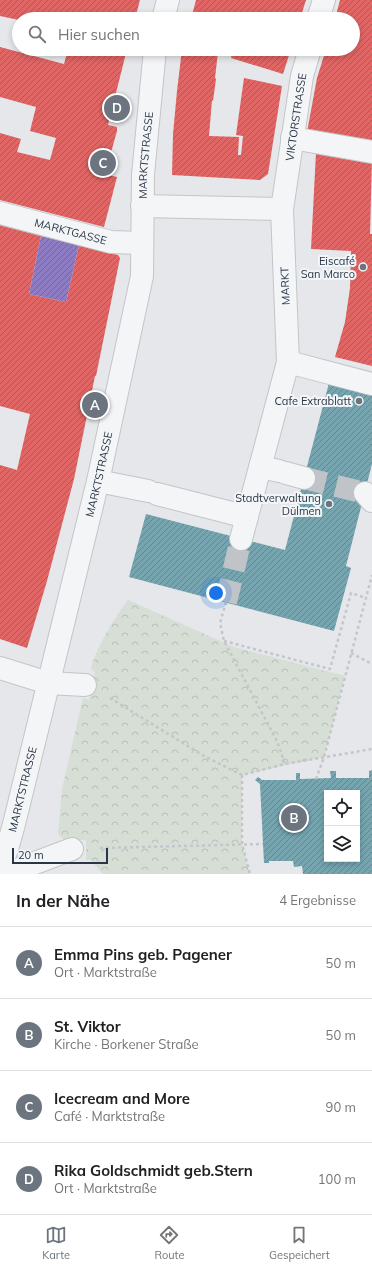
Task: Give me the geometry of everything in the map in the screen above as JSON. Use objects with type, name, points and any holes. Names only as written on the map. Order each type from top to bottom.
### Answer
[{"type":"street","points":[[164,12],[168,0]]},
{"type":"street","points":[[320,12],[324,0]]},
{"type":"street","name":"MARKTSTRASSE","points":[[0,868],[8,849],[98,481],[142,276],[143,175],[154,56]]},
{"type":"street","name":"VIKTORSTRASSE","points":[[285,185],[302,76],[308,56]]},
{"type":"street","points":[[292,138],[372,152]]},
{"type":"street","name":"MARKT","points":[[241,539],[247,517],[282,472],[288,362],[282,209],[285,185]]},
{"type":"street","points":[[142,206],[282,209]]},
{"type":"street","name":"MARKTGASSE","points":[[0,213],[111,242],[142,243]]},
{"type":"street","points":[[288,362],[372,384]]},
{"type":"street","points":[[98,481],[247,517]]},
{"type":"street","points":[[0,668],[48,683],[85,685]]},
{"type":"street","points":[[6,874],[72,849]]},
{"type":"path","points":[[316,779],[324,757],[372,575]]},
{"type":"path","points":[[224,641],[330,670],[351,593],[366,598]]},
{"type":"path","points":[[226,602],[220,623],[224,641],[277,741],[285,764]]},
{"type":"path","points":[[351,653],[372,664]]},
{"type":"path","points":[[105,695],[204,756],[242,775],[285,764],[372,748]]},
{"type":"path","points":[[242,775],[242,844],[250,874]]},
{"type":"path","points":[[94,848],[263,844]]},
{"type":"green space","points":[[128,600],[234,647],[345,676],[324,757],[242,775],[242,844],[250,874],[103,874],[91,860],[86,860],[86,840],[64,840],[58,834],[62,789],[83,698],[89,700],[95,672],[91,669],[93,662],[106,634]]},
{"type":"building: Handel","points":[[0,0],[140,0],[137,12],[12,12],[12,19],[0,16]]},
{"type":"building: Handel","points":[[196,0],[306,0],[302,12],[193,12]]},
{"type":"building: Handel","points":[[340,0],[372,0],[372,145],[307,132],[317,78],[324,56],[360,56],[360,12],[337,12]]},
{"type":"building: Handel","points":[[0,47],[12,50],[12,56],[34,56],[64,64],[66,56],[125,56],[108,125],[117,127],[117,131],[105,174],[117,177],[104,227],[0,200],[0,133],[21,139],[17,152],[50,160],[56,138],[30,131],[36,107],[0,97]]},
{"type":"building: Handel","points":[[181,56],[218,56],[209,136],[239,137],[238,155],[241,155],[243,136],[236,135],[244,78],[282,86],[268,174],[260,180],[172,175],[173,134]]},
{"type":"building: Handel","points":[[232,56],[289,56],[283,74],[231,58]]},
{"type":"building: Handel","points":[[316,152],[372,159],[370,234],[372,234],[372,366],[335,357],[345,322],[350,288],[351,251],[311,249]]},
{"type":"building: Handel","points":[[0,225],[41,236],[29,294],[66,302],[79,245],[118,255],[120,258],[74,479],[47,581],[27,648],[0,639],[0,465],[17,470],[30,414],[0,406]]},
{"type":"building: Büros","points":[[41,236],[79,245],[66,302],[29,294]]},
{"type":"building: Öffentlich","name":"Stadtverwaltung Dülmen","points":[[329,383],[372,395],[372,464],[346,566],[351,568],[334,631],[129,577],[146,514],[285,550]]},
{"type":"building: Öffentlich","points":[[372,770],[372,874],[303,874],[302,866],[294,867],[293,861],[269,861],[269,863],[264,863],[260,784],[255,780],[258,777],[262,780],[296,780],[296,773],[300,773],[300,779],[331,778],[330,771],[336,771],[336,778],[369,778],[369,771]]},
{"type":"tunnel","points":[[304,478],[365,493]]},
{"type":"tunnel","points":[[226,602],[241,539]]},
{"type":"place","name":"Rika Goldschmidt geb.Stern","points":[[117,108]]},
{"type":"place","name":"Icecream and More","points":[[103,163]]},
{"type":"place","name":"Eiscafé San Marco","points":[[363,267]]},
{"type":"place","name":"Cafe Extrablatt","points":[[359,401]]},
{"type":"place","name":"Emma Pins geb. Pagener","points":[[95,405]]},
{"type":"place","name":"Stadtverwaltung Dülmen","points":[[329,504]]},
{"type":"place","name":"St. Viktor","points":[[294,818]]}]
